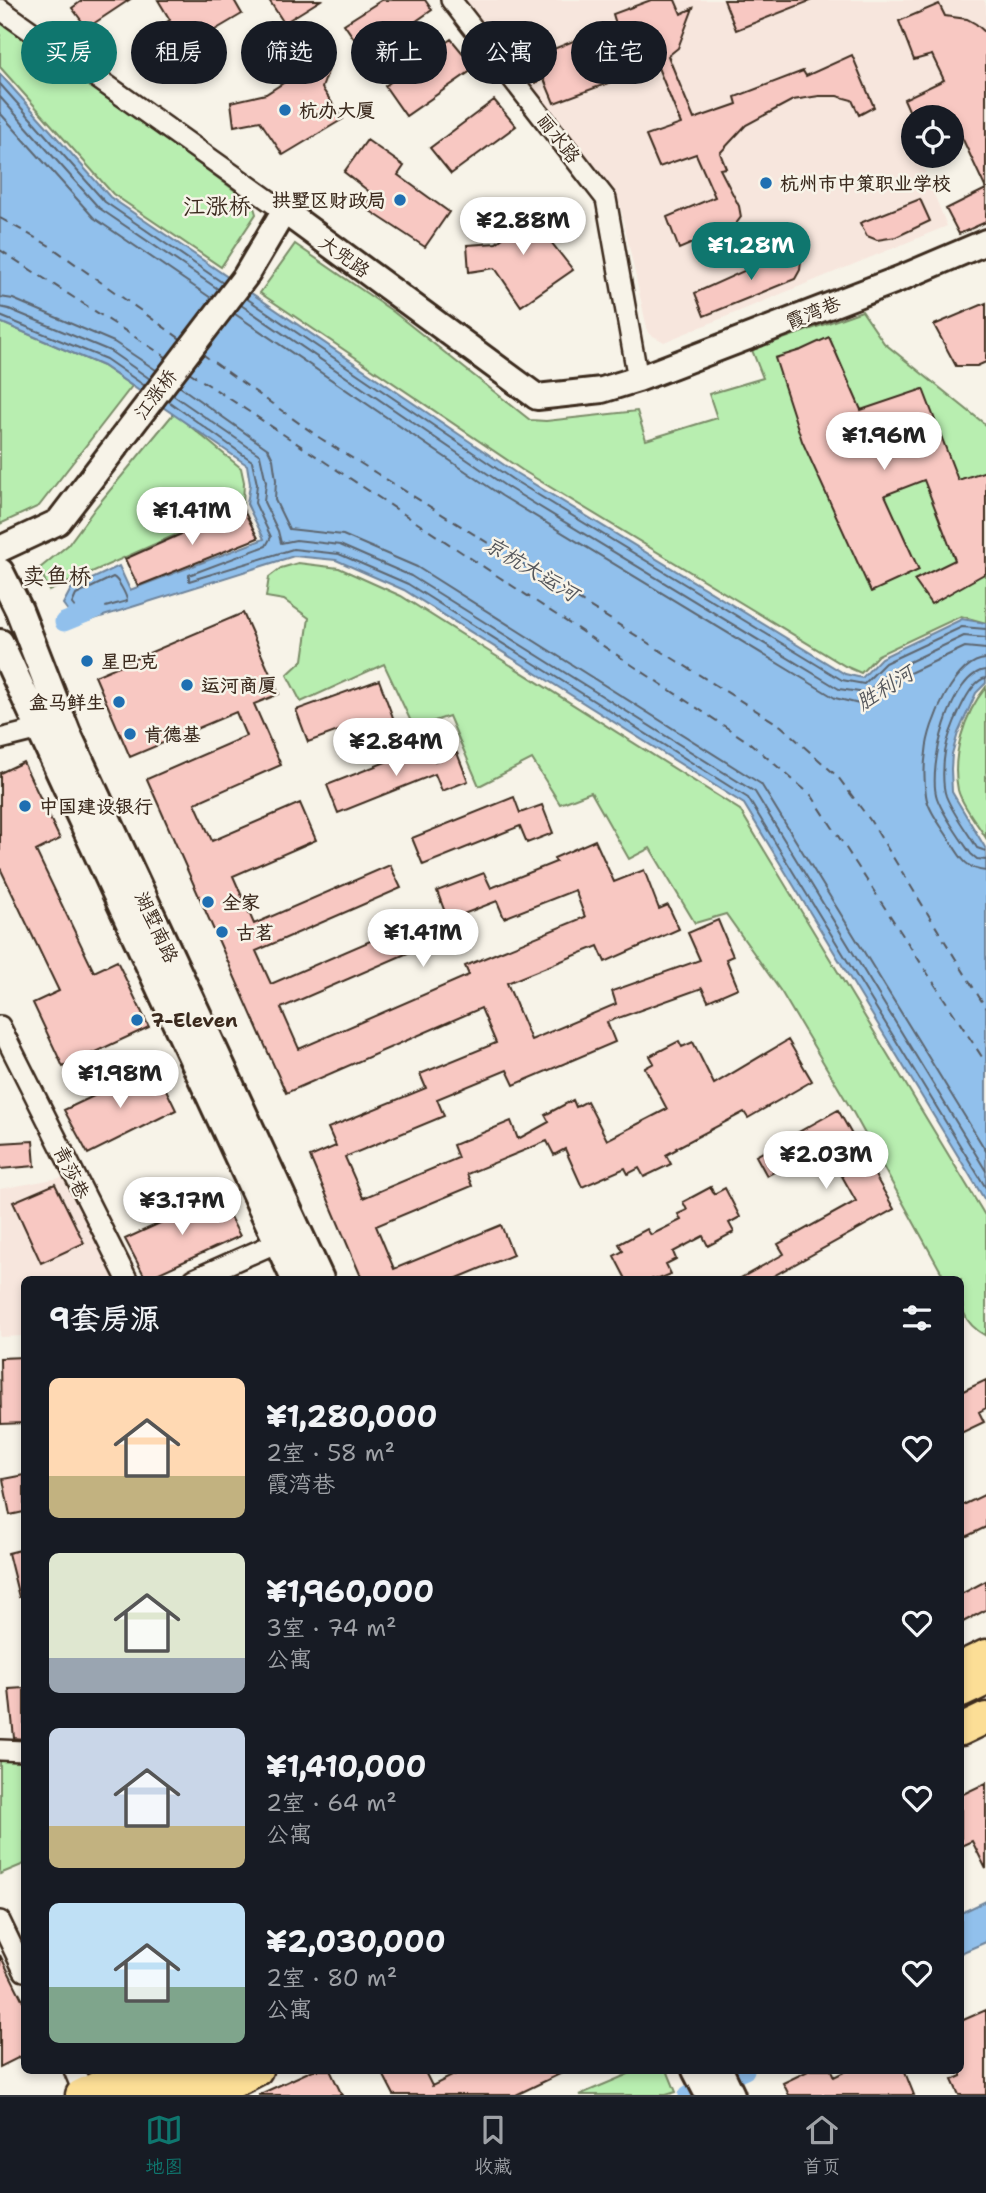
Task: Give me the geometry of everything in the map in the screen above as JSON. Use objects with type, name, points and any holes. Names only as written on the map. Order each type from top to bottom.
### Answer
[{"type":"highway","points":[[964,1690],[986,1679]]},
{"type":"highway","points":[[121,2095],[163,2074]]},
{"type":"highway","points":[[167,2095],[210,2074]]},
{"type":"main road","name":"湖墅南路","points":[[0,572],[19,610],[67,733],[319,1276]]},
{"type":"main road","name":"湖墅南路","points":[[0,643],[294,1276]]},
{"type":"main road","points":[[964,1666],[986,1655]]},
{"type":"main road","points":[[79,2086],[120,2074]]},
{"type":"main road","points":[[209,2095],[249,2074]]},
{"type":"main road","points":[[706,2078],[731,2095]]},
{"type":"street","name":"丽水路","points":[[451,0],[606,198],[638,379]]},
{"type":"street","name":"大兜路","points":[[0,9],[284,211],[537,397],[602,390],[638,379]]},
{"type":"street","name":"江涨桥","points":[[0,549],[58,522],[245,277],[284,211]]},
{"type":"street","name":"霞湾巷","points":[[638,379],[900,279],[986,242]]},
{"type":"street","points":[[0,739],[40,729]]},
{"type":"street","name":"青莎巷","points":[[0,1026],[125,1276]]},
{"type":"street","points":[[201,1276],[278,1242]]},
{"type":"street","points":[[0,1750],[21,1751]]},
{"type":"street","points":[[0,1921],[21,1965]]},
{"type":"shaded area","name":"杭州市中策职业学校","points":[[460,0],[984,0],[986,131],[964,141],[964,105],[901,105],[901,168],[923,168],[947,226],[664,342],[648,333],[620,205],[526,84],[557,84],[557,21],[476,21]]},
{"type":"shaded area","points":[[65,1177],[114,1276],[21,1276],[21,1336],[0,1337],[0,1189]]},
{"type":"green space","points":[[0,19],[21,32],[21,84],[91,84],[253,204],[256,214],[221,267],[113,194],[0,67]]},
{"type":"green space","points":[[295,244],[391,310],[530,420],[546,421],[637,411],[646,440],[717,418],[709,394],[763,378],[752,350],[862,311],[884,343],[986,425],[986,623],[961,616],[878,655],[861,673],[845,666],[522,470],[260,293]]},
{"type":"green space","points":[[0,322],[103,366],[132,386],[39,506],[0,524]]},
{"type":"green space","points":[[174,413],[241,468],[244,482],[243,505],[49,591],[40,568],[68,545]]},
{"type":"green space","points":[[298,563],[339,568],[401,596],[740,810],[986,1217],[986,1336],[971,1325],[964,1312],[964,1276],[943,1276],[854,1114],[782,993],[726,914],[695,923],[650,848],[629,859],[591,792],[560,804],[532,759],[479,786],[449,716],[414,728],[384,664],[301,702],[287,675],[303,660],[309,618],[284,600],[266,597],[269,577],[281,568]]},
{"type":"green space","points":[[986,687],[986,838],[958,790],[956,763],[966,722]]},
{"type":"green space","points":[[21,1752],[21,1865],[0,1874],[0,1754]]},
{"type":"green space","points":[[629,2074],[669,2074],[676,2092],[666,2095],[579,2095]]},
{"type":"water","points":[[0,74],[110,197],[516,473],[845,674],[862,678],[881,658],[962,619],[986,623],[986,683],[976,693],[958,733],[951,769],[952,792],[986,849],[986,1202],[744,804],[404,590],[336,560],[294,556],[78,624],[63,604],[71,589],[119,566],[130,590],[264,539],[247,504],[250,484],[247,465],[103,366],[0,322]]},
{"type":"water","points":[[986,1901],[986,1942],[964,1952],[964,1912]]},
{"type":"building","points":[[83,0],[129,0],[98,21],[82,21],[72,8]]},
{"type":"building","points":[[158,0],[234,0],[242,14],[227,23],[170,20]]},
{"type":"building","points":[[269,0],[321,0],[287,21],[283,21]]},
{"type":"building","points":[[382,0],[425,0],[432,10],[416,21],[351,21],[351,34],[344,24]]},
{"type":"building","points":[[651,0],[675,0],[681,14],[693,8],[678,48],[668,56],[694,119],[737,104],[735,97],[803,71],[806,76],[852,55],[874,107],[859,115],[852,100],[837,96],[819,96],[793,100],[746,125],[720,153],[726,168],[720,169],[739,206],[741,217],[735,225],[679,249],[667,217],[715,197],[696,154],[659,167],[646,136],[681,124],[665,84],[667,84],[667,21],[615,21],[613,14]]},
{"type":"building","points":[[724,0],[809,0],[810,1],[736,30]]},
{"type":"building","points":[[939,4],[945,16],[967,19],[986,33],[986,189],[964,142],[964,105],[907,105],[904,99],[944,80],[932,55],[914,60],[899,21]]},
{"type":"building","points":[[451,39],[461,51],[461,78],[406,116],[385,86],[447,84],[447,42]]},
{"type":"building","points":[[571,42],[571,84],[606,84],[554,103],[546,84],[557,84],[557,48]]},
{"type":"building","name":"杭办大厦","points":[[282,84],[323,84],[322,88],[343,119],[283,155],[260,121],[234,126],[231,102],[266,94]]},
{"type":"building","points":[[494,100],[516,126],[451,174],[430,148]]},
{"type":"building","name":"拱墅区财政局","points":[[367,140],[404,166],[398,175],[449,212],[425,247],[364,207],[371,193],[344,172]]},
{"type":"building","points":[[986,189],[986,222],[959,234],[946,209]]},
{"type":"building","points":[[920,199],[930,221],[896,237],[877,240],[867,236],[860,223]]},
{"type":"building","points":[[527,204],[554,215],[544,233],[573,270],[521,306],[495,268],[469,272],[467,245],[496,243],[519,226]]},
{"type":"building","points":[[797,247],[801,260],[795,279],[704,316],[695,293]]},
{"type":"building","points":[[986,303],[986,362],[977,366],[956,366],[934,325]]},
{"type":"building","points":[[829,337],[861,410],[923,389],[958,480],[986,471],[986,573],[931,604],[914,580],[955,560],[924,480],[885,495],[919,570],[871,592],[802,441],[775,358]]},
{"type":"building","points":[[242,507],[258,538],[138,586],[125,559]]},
{"type":"building","points":[[243,613],[279,694],[254,704],[281,765],[195,803],[212,841],[300,803],[316,840],[233,876],[254,924],[390,865],[401,888],[256,951],[271,984],[414,922],[424,946],[281,1008],[299,1049],[469,975],[465,966],[585,917],[575,890],[504,918],[497,901],[448,920],[437,891],[484,873],[491,888],[556,862],[554,858],[595,840],[614,882],[644,870],[659,909],[668,905],[679,929],[605,962],[598,946],[507,983],[531,1040],[616,1004],[612,991],[700,960],[688,933],[718,920],[733,956],[726,959],[738,988],[708,1001],[702,988],[607,1022],[615,1042],[514,1085],[507,1070],[437,1099],[444,1116],[345,1157],[363,1198],[458,1158],[453,1145],[511,1121],[518,1139],[549,1122],[545,1115],[573,1100],[576,1107],[587,1101],[607,1140],[667,1109],[645,1068],[654,1063],[650,1056],[679,1041],[682,1047],[693,1042],[714,1084],[788,1040],[812,1081],[748,1118],[744,1112],[676,1148],[666,1155],[671,1164],[644,1177],[639,1168],[628,1174],[625,1168],[582,1187],[565,1149],[554,1155],[547,1141],[467,1174],[472,1186],[376,1226],[394,1269],[501,1225],[513,1255],[462,1276],[361,1276],[310,1157],[336,1146],[328,1128],[426,1088],[420,1074],[496,1043],[481,1008],[286,1093],[147,779],[246,736],[236,712],[130,757],[95,676]]},
{"type":"building","points":[[379,680],[395,723],[372,732],[368,720],[308,742],[296,710]]},
{"type":"building","points":[[429,745],[435,761],[457,753],[468,781],[442,791],[435,774],[338,813],[327,785]]},
{"type":"building","points":[[23,762],[60,839],[36,851],[94,972],[117,961],[149,1027],[63,1067],[33,1003],[59,991],[0,868],[0,773]]},
{"type":"building","points":[[514,797],[520,813],[542,805],[553,833],[527,843],[520,826],[423,865],[412,838]]},
{"type":"building","points":[[155,1067],[176,1110],[88,1154],[64,1110]]},
{"type":"building","points":[[838,1110],[894,1209],[773,1276],[744,1276],[784,1254],[778,1244],[856,1201],[824,1144],[767,1176],[756,1156]]},
{"type":"building","points":[[33,1141],[35,1166],[0,1169],[0,1143]]},
{"type":"building","points":[[55,1184],[84,1243],[41,1263],[13,1202]]},
{"type":"building","points":[[711,1187],[714,1194],[725,1188],[740,1217],[729,1223],[734,1232],[708,1246],[703,1236],[673,1252],[676,1259],[666,1264],[671,1274],[666,1276],[624,1276],[614,1256],[623,1251],[619,1244],[647,1229],[651,1235],[681,1220],[678,1214],[687,1210],[683,1202]]},
{"type":"building","points":[[219,1196],[240,1236],[153,1276],[144,1276],[125,1239]]},
{"type":"building","points":[[21,1357],[21,1423],[1,1424],[0,1358]]},
{"type":"building","points":[[986,1380],[986,1408],[979,1412],[984,1422],[964,1432],[964,1391]]},
{"type":"building","points":[[21,1476],[21,1513],[10,1515],[3,1479]]},
{"type":"building","points":[[986,1494],[986,1527],[964,1538],[964,1505]]},
{"type":"building","points":[[21,1550],[21,1597],[19,1597],[8,1553]]},
{"type":"building","points":[[986,1581],[986,1610],[964,1621],[964,1592]]},
{"type":"building","points":[[21,1688],[21,1739],[14,1738],[9,1689]]},
{"type":"building","points":[[986,1783],[986,1869],[972,1841],[964,1845],[964,1794]]},
{"type":"building","points":[[0,1955],[21,1997],[21,2056],[0,2067]]},
{"type":"building","points":[[986,2010],[986,2095],[959,2095],[952,2080],[964,2074],[964,2020]]},
{"type":"building","points":[[304,2074],[332,2074],[342,2095],[258,2095]]},
{"type":"building","points":[[383,2074],[426,2074],[432,2086],[456,2074],[560,2074],[516,2095],[394,2095]]},
{"type":"building","points":[[802,2074],[833,2074],[834,2077],[840,2074],[906,2074],[914,2095],[789,2095],[783,2083]]},
{"type":"waterway","points":[[64,622],[96,609]]},
{"type":"waterway","points":[[688,2095],[736,2074]]},
{"type":"ferry route","points":[[0,218],[50,246],[182,340]]},
{"type":"ferry route","points":[[0,250],[169,359]]},
{"type":"ferry route","points":[[201,353],[320,438],[781,726],[838,777],[870,820],[986,1008]]},
{"type":"ferry route","points":[[189,372],[750,743],[812,796],[986,1063]]},
{"type":"place","name":"杭办大厦","points":[[285,110]]},
{"type":"place","name":"杭州市中策职业学校","points":[[766,183]]},
{"type":"place","name":"拱墅区财政局","points":[[400,200]]},
{"type":"place","name":"星巴克","points":[[87,661]]},
{"type":"place","name":"运河商厦","points":[[187,685]]},
{"type":"place","name":"盒马鲜生","points":[[119,702]]},
{"type":"place","name":"肯德基","points":[[130,734]]},
{"type":"place","name":"中国建设银行","points":[[25,806]]},
{"type":"place","name":"全家","points":[[208,902]]},
{"type":"place","name":"古茗","points":[[222,932]]},
{"type":"place","name":"7-Eleven","points":[[137,1020]]},
{"type":"district","name":"江涨桥","points":[[217,206]]},
{"type":"district","name":"卖鱼桥","points":[[57,576]]},
{"type":"water label","name":"京杭大运河","points":[[531,569]]},
{"type":"water label","name":"胜利河","points":[[885,688]]}]
